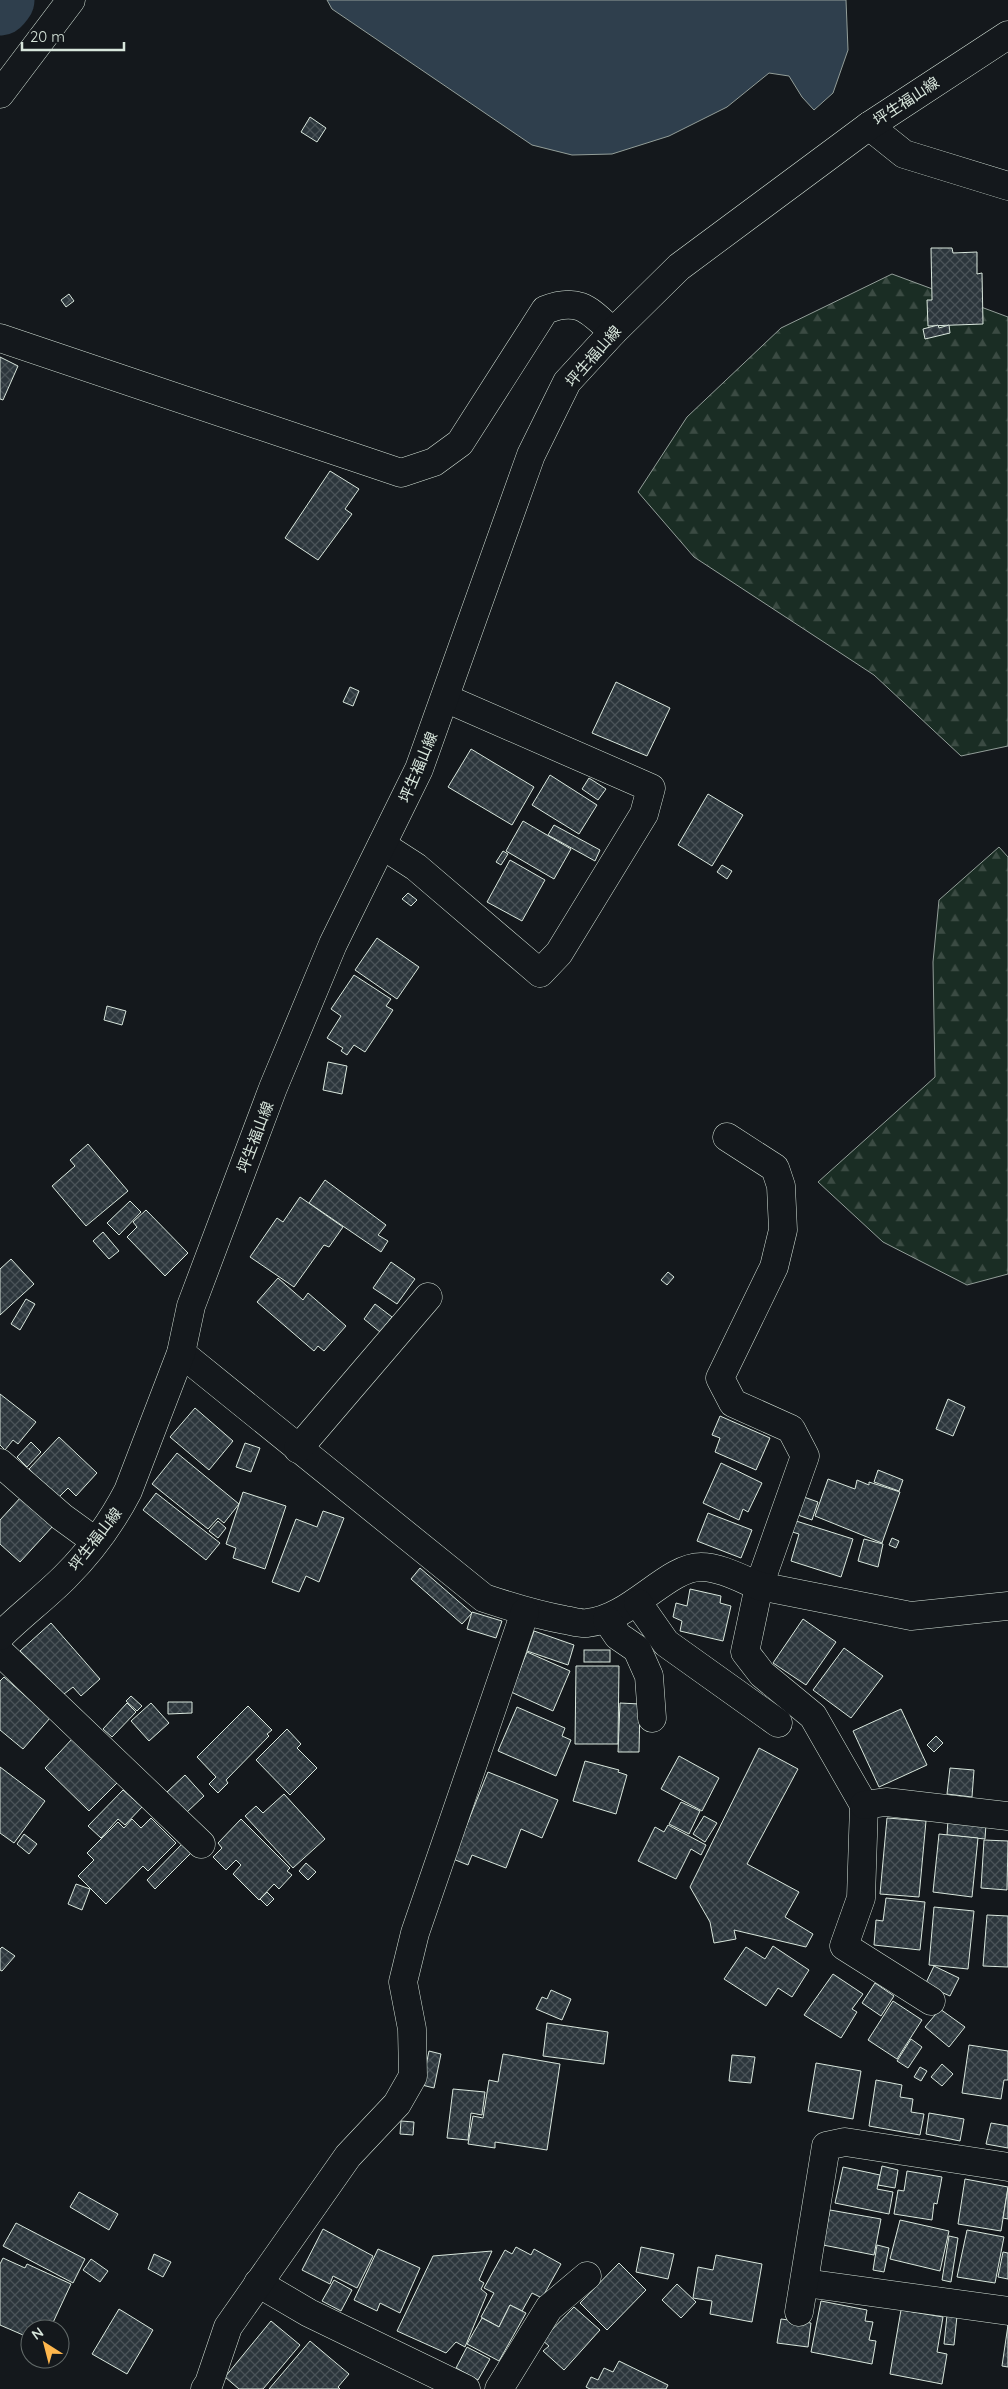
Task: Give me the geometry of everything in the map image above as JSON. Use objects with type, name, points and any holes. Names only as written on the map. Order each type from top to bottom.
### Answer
[{"type":"street","points":[[0,94],[71,0]]},
{"type":"street","name":"坪生福山線","points":[[0,1636],[64,1577],[117,1513],[128,1491],[181,1353],[191,1306],[273,1088],[333,944],[419,769],[531,455],[567,382],[613,332],[679,267],[869,126],[1008,35]]},
{"type":"street","points":[[869,126],[904,154],[1008,186]]},
{"type":"street","points":[[0,338],[401,473],[434,462],[460,443],[545,310],[558,304],[586,307],[613,332]]},
{"type":"street","points":[[382,845],[416,867],[540,973],[560,953],[644,814],[651,788],[444,698]]},
{"type":"street","points":[[727,1137],[774,1168],[781,1186],[783,1230],[774,1267],[720,1378],[733,1403],[791,1429],[805,1456],[759,1586],[746,1652],[762,1674],[813,1716],[864,1805],[861,1898],[844,1946],[931,2001]]},
{"type":"street","points":[[298,1449],[428,1297]]},
{"type":"street","points":[[181,1353],[484,1598],[525,1612],[585,1624],[607,1620],[638,1603],[683,1570],[702,1567],[736,1576],[759,1586],[911,1616],[1008,1606]]},
{"type":"street","points":[[0,1463],[62,1516],[95,1541]]},
{"type":"street","points":[[638,1603],[666,1643],[778,1723]]},
{"type":"street","points":[[204,2389],[209,2383],[228,2327],[348,2156],[397,2104],[414,2076],[412,2029],[403,1982],[414,1933],[525,1612]]},
{"type":"street","points":[[607,1620],[618,1636],[637,1649],[649,1676],[652,1718]]},
{"type":"street","points":[[0,1652],[200,1844]]},
{"type":"street","points":[[864,1805],[886,1802],[1008,1816]]},
{"type":"street","points":[[799,2312],[826,2146],[845,2142],[1008,2167]]},
{"type":"street","points":[[499,2389],[550,2308],[587,2276]]},
{"type":"street","points":[[258,2283],[309,2313],[466,2389]]},
{"type":"street","points":[[805,2283],[1008,2311]]},
{"type":"green space","points":[[892,274],[1008,317],[1008,746],[961,756],[874,675],[694,557],[638,492],[687,417],[781,328]]},
{"type":"green space","points":[[999,847],[1008,857],[1008,1274],[967,1285],[883,1242],[818,1182],[935,1077],[933,962],[939,900]]},
{"type":"water","points":[[327,0],[846,0],[848,50],[833,93],[814,110],[802,97],[789,76],[769,73],[727,107],[669,136],[612,154],[572,155],[532,145],[332,9]]},
{"type":"building","points":[[310,117],[326,128],[317,142],[301,132]]},
{"type":"building","points":[[931,248],[952,248],[953,253],[977,252],[977,274],[982,273],[983,324],[928,326],[927,300],[932,300]]},
{"type":"building","points":[[69,294],[74,301],[66,307],[61,300]]},
{"type":"building","points":[[938,325],[939,328],[949,325],[950,333],[925,339],[923,329]]},
{"type":"building","points":[[0,357],[18,366],[3,400],[0,399]]},
{"type":"building","points":[[330,471],[359,489],[345,509],[352,514],[318,560],[285,538]]},
{"type":"building","points":[[616,682],[670,708],[647,756],[592,733]]},
{"type":"building","points":[[350,687],[359,691],[353,706],[343,702]]},
{"type":"building","points":[[471,749],[534,787],[512,825],[448,787]]},
{"type":"building","points":[[550,775],[597,805],[579,834],[532,805]]},
{"type":"building","points":[[589,778],[606,789],[598,800],[582,789]]},
{"type":"building","points":[[708,794],[743,815],[712,866],[678,845]]},
{"type":"building","points":[[523,821],[571,849],[554,879],[506,851]]},
{"type":"building","points":[[554,825],[600,850],[595,861],[548,835]]},
{"type":"building","points":[[503,851],[508,854],[501,865],[496,862]]},
{"type":"building","points":[[510,860],[545,880],[522,921],[487,902]]},
{"type":"building","points":[[722,865],[732,871],[727,879],[717,872]]},
{"type":"building","points":[[408,893],[417,900],[411,906],[402,899]]},
{"type":"building","points":[[377,938],[419,967],[397,999],[355,970]]},
{"type":"building","points":[[354,975],[391,999],[386,1006],[393,1010],[365,1052],[354,1045],[347,1055],[341,1051],[343,1048],[327,1038],[341,1016],[331,1009]]},
{"type":"building","points":[[107,1006],[126,1011],[122,1025],[104,1020]]},
{"type":"building","points":[[328,1062],[347,1066],[342,1094],[323,1090]]},
{"type":"building","points":[[88,1144],[128,1191],[86,1226],[52,1186],[75,1166],[70,1160]]},
{"type":"building","points":[[325,1180],[386,1225],[378,1235],[388,1241],[381,1252],[309,1203]]},
{"type":"building","points":[[300,1197],[343,1227],[329,1247],[324,1245],[294,1287],[250,1257],[277,1218],[283,1222]]},
{"type":"building","points":[[130,1201],[141,1212],[119,1235],[107,1223]]},
{"type":"building","points":[[146,1210],[188,1253],[165,1276],[127,1237],[137,1227],[133,1222]]},
{"type":"building","points":[[103,1232],[119,1251],[109,1259],[93,1241]]},
{"type":"building","points":[[11,1259],[34,1284],[0,1315],[0,1269]]},
{"type":"building","points":[[391,1262],[415,1279],[397,1304],[373,1288]]},
{"type":"building","points":[[668,1272],[674,1277],[667,1285],[661,1280]]},
{"type":"building","points":[[278,1278],[303,1300],[308,1293],[346,1326],[324,1351],[318,1346],[314,1351],[257,1302]]},
{"type":"building","points":[[26,1299],[35,1304],[20,1330],[11,1324]]},
{"type":"building","points":[[375,1304],[392,1317],[380,1332],[364,1319]]},
{"type":"building","points":[[0,1394],[36,1422],[18,1444],[13,1440],[5,1450],[0,1445]]},
{"type":"building","points":[[948,1399],[965,1407],[953,1436],[936,1429]]},
{"type":"building","points":[[195,1408],[233,1441],[209,1470],[170,1437]]},
{"type":"building","points":[[720,1416],[770,1438],[756,1470],[715,1452],[720,1438],[712,1435]]},
{"type":"building","points":[[59,1437],[97,1473],[76,1496],[68,1488],[58,1498],[29,1469]]},
{"type":"building","points":[[31,1442],[41,1452],[27,1467],[17,1457]]},
{"type":"building","points":[[245,1443],[260,1448],[251,1472],[236,1467]]},
{"type":"building","points":[[177,1453],[239,1504],[224,1523],[218,1518],[208,1529],[152,1484]]},
{"type":"building","points":[[721,1463],[762,1483],[748,1512],[743,1509],[739,1520],[703,1503]]},
{"type":"building","points":[[878,1470],[903,1480],[899,1491],[874,1482]]},
{"type":"building","points":[[828,1479],[855,1489],[857,1480],[869,1485],[869,1482],[900,1492],[882,1543],[815,1516]]},
{"type":"building","points":[[243,1492],[286,1506],[265,1569],[233,1558],[236,1548],[226,1544]]},
{"type":"building","points":[[156,1493],[220,1543],[206,1560],[143,1510]]},
{"type":"building","points":[[801,1496],[818,1502],[812,1520],[795,1514]]},
{"type":"building","points":[[21,1497],[53,1526],[20,1562],[0,1544],[0,1520]]},
{"type":"building","points":[[323,1511],[344,1518],[319,1582],[306,1576],[299,1592],[272,1582],[296,1519],[317,1527]]},
{"type":"building","points":[[708,1513],[752,1530],[741,1558],[697,1541]]},
{"type":"building","points":[[793,1520],[853,1539],[841,1577],[791,1561],[799,1534],[789,1531]]},
{"type":"building","points":[[218,1521],[226,1528],[218,1538],[209,1531]]},
{"type":"building","points":[[892,1538],[899,1541],[896,1548],[889,1545]]},
{"type":"building","points":[[864,1539],[883,1544],[878,1567],[858,1561]]},
{"type":"building","points":[[420,1568],[472,1613],[462,1624],[411,1579]]},
{"type":"building","points":[[690,1589],[721,1596],[720,1603],[731,1606],[723,1641],[680,1631],[682,1621],[673,1617],[676,1603],[687,1606]]},
{"type":"building","points":[[472,1612],[502,1621],[496,1638],[467,1629]]},
{"type":"building","points":[[803,1619],[836,1642],[806,1685],[773,1663]]},
{"type":"building","points":[[51,1623],[100,1679],[81,1696],[73,1687],[64,1694],[20,1651]]},
{"type":"building","points":[[534,1631],[574,1645],[568,1665],[527,1651]]},
{"type":"building","points":[[844,1648],[883,1676],[851,1718],[813,1690]]},
{"type":"building","points":[[584,1650],[610,1650],[610,1662],[584,1662]]},
{"type":"building","points":[[527,1652],[570,1671],[553,1711],[511,1692]]},
{"type":"building","points":[[576,1666],[619,1666],[618,1744],[575,1744]]},
{"type":"building","points":[[4,1677],[50,1718],[23,1749],[0,1730],[0,1681]]},
{"type":"building","points":[[131,1696],[142,1706],[137,1711],[126,1701]]},
{"type":"building","points":[[168,1702],[192,1702],[192,1713],[168,1714]]},
{"type":"building","points":[[127,1703],[136,1712],[112,1737],[103,1729]]},
{"type":"building","points":[[151,1703],[169,1723],[149,1741],[131,1721]]},
{"type":"building","points":[[620,1703],[640,1704],[639,1752],[618,1752]]},
{"type":"building","points":[[248,1706],[272,1730],[267,1734],[269,1736],[226,1780],[228,1783],[218,1793],[209,1784],[216,1777],[197,1757]]},
{"type":"building","points":[[517,1707],[565,1728],[562,1736],[571,1740],[556,1776],[498,1751]]},
{"type":"building","points":[[901,1709],[927,1765],[879,1787],[853,1731]]},
{"type":"building","points":[[287,1729],[301,1744],[297,1748],[317,1768],[290,1795],[256,1760]]},
{"type":"building","points":[[936,1736],[943,1743],[934,1752],[927,1745]]},
{"type":"building","points":[[72,1739],[117,1783],[89,1811],[45,1768]]},
{"type":"building","points":[[759,1748],[798,1769],[747,1864],[799,1892],[785,1917],[813,1934],[806,1947],[734,1930],[736,1939],[714,1943],[710,1922],[690,1887]]},
{"type":"building","points":[[679,1756],[719,1778],[702,1811],[661,1789]]},
{"type":"building","points":[[585,1761],[619,1770],[618,1772],[627,1775],[616,1814],[573,1801]]},
{"type":"building","points":[[0,1767],[45,1801],[14,1843],[0,1833]]},
{"type":"building","points":[[950,1768],[974,1770],[972,1797],[947,1794]]},
{"type":"building","points":[[488,1772],[558,1800],[542,1838],[521,1829],[506,1868],[472,1855],[468,1865],[453,1859]]},
{"type":"building","points":[[185,1775],[204,1796],[187,1812],[167,1792]]},
{"type":"building","points":[[123,1790],[142,1807],[125,1825],[118,1819],[101,1838],[88,1826]]},
{"type":"building","points":[[284,1794],[325,1839],[293,1868],[245,1816],[256,1806],[263,1813]]},
{"type":"building","points":[[681,1802],[700,1811],[689,1834],[669,1824]]},
{"type":"building","points":[[704,1816],[717,1823],[705,1842],[693,1834]]},
{"type":"building","points":[[151,1818],[176,1843],[148,1871],[143,1866],[106,1904],[78,1876],[94,1860],[87,1853],[118,1822],[124,1828],[132,1819],[141,1828]]},
{"type":"building","points":[[887,1818],[926,1821],[919,1897],[880,1894]]},
{"type":"building","points":[[241,1819],[290,1868],[287,1871],[292,1875],[279,1889],[274,1884],[259,1900],[233,1874],[241,1865],[236,1860],[226,1870],[213,1857],[222,1848],[218,1843]]},
{"type":"building","points":[[948,1820],[986,1824],[985,1839],[947,1835]]},
{"type":"building","points":[[668,1825],[706,1845],[701,1855],[691,1849],[676,1879],[638,1861],[655,1827],[664,1832]]},
{"type":"building","points":[[24,1834],[37,1844],[29,1854],[17,1844]]},
{"type":"building","points":[[939,1834],[978,1838],[972,1897],[933,1892]]},
{"type":"building","points":[[984,1840],[1008,1841],[1007,1890],[981,1888]]},
{"type":"building","points":[[183,1843],[192,1852],[155,1889],[147,1880]]},
{"type":"building","points":[[306,1863],[316,1872],[308,1880],[299,1871]]},
{"type":"building","points":[[76,1884],[90,1889],[82,1910],[68,1904]]},
{"type":"building","points":[[267,1892],[274,1899],[267,1906],[260,1899]]},
{"type":"building","points":[[886,1898],[925,1902],[920,1950],[874,1945],[876,1920],[883,1921]]},
{"type":"building","points":[[934,1907],[974,1911],[968,1969],[929,1965]]},
{"type":"building","points":[[987,1915],[1008,1916],[1008,1967],[983,1966]]},
{"type":"building","points":[[773,1946],[809,1970],[792,1997],[778,1988],[766,2006],[724,1979],[746,1947],[765,1959]]},
{"type":"building","points":[[2,1947],[15,1956],[2,1971],[0,1970],[0,1949]]},
{"type":"building","points":[[934,1966],[959,1978],[950,1996],[925,1985]]},
{"type":"building","points":[[833,1974],[863,1994],[852,2009],[857,2012],[841,2038],[804,2015]]},
{"type":"building","points":[[875,1983],[894,1996],[881,2016],[862,2003]]},
{"type":"building","points":[[551,1990],[571,1999],[562,2020],[536,2009],[542,1997],[547,1999]]},
{"type":"building","points":[[893,2001],[922,2020],[897,2059],[868,2040]]},
{"type":"building","points":[[940,2009],[965,2027],[949,2047],[925,2027]]},
{"type":"building","points":[[547,2023],[608,2032],[604,2064],[543,2056]]},
{"type":"building","points":[[911,2039],[922,2047],[908,2068],[897,2061]]},
{"type":"building","points":[[969,2045],[1008,2051],[1008,2080],[1004,2080],[1001,2099],[962,2093]]},
{"type":"building","points":[[429,2051],[441,2054],[434,2088],[422,2085]]},
{"type":"building","points":[[503,2054],[560,2064],[547,2150],[495,2142],[495,2148],[468,2144],[473,2116],[483,2118],[489,2080],[498,2082]]},
{"type":"building","points":[[732,2055],[755,2057],[751,2083],[729,2081]]},
{"type":"building","points":[[816,2063],[861,2071],[853,2119],[808,2111]]},
{"type":"building","points":[[942,2064],[953,2074],[942,2086],[931,2077]]},
{"type":"building","points":[[920,2067],[927,2071],[921,2081],[914,2077]]},
{"type":"building","points":[[876,2080],[902,2085],[900,2097],[913,2099],[911,2112],[924,2114],[920,2135],[869,2126]]},
{"type":"building","points":[[453,2089],[485,2092],[482,2115],[471,2113],[468,2140],[447,2138]]},
{"type":"building","points":[[929,2113],[964,2119],[960,2141],[926,2134]]},
{"type":"building","points":[[401,2121],[414,2122],[413,2135],[400,2134]]},
{"type":"building","points":[[991,2123],[1008,2126],[1008,2148],[986,2144]]},
{"type":"building","points":[[882,2166],[898,2170],[895,2188],[878,2185]]},
{"type":"building","points":[[843,2167],[880,2175],[877,2189],[893,2192],[889,2214],[835,2203]]},
{"type":"building","points":[[907,2171],[942,2177],[937,2204],[934,2203],[932,2220],[894,2214],[898,2190],[904,2191]]},
{"type":"building","points":[[965,2179],[1008,2187],[1001,2231],[958,2224]]},
{"type":"building","points":[[1008,2188],[1008,2219],[1003,2218]]},
{"type":"building","points":[[79,2192],[118,2214],[109,2230],[70,2207]]},
{"type":"building","points":[[830,2210],[881,2219],[874,2255],[823,2245]]},
{"type":"building","points":[[900,2220],[949,2231],[940,2271],[890,2259]]},
{"type":"building","points":[[16,2223],[85,2259],[73,2283],[3,2246]]},
{"type":"building","points":[[323,2229],[373,2256],[357,2288],[333,2276],[330,2284],[302,2270]]},
{"type":"building","points":[[967,2230],[1004,2237],[995,2283],[957,2277]]},
{"type":"building","points":[[949,2236],[958,2238],[951,2282],[942,2280]]},
{"type":"building","points":[[877,2245],[889,2248],[884,2272],[873,2270]]},
{"type":"building","points":[[516,2247],[531,2255],[534,2249],[561,2264],[542,2298],[532,2293],[522,2311],[510,2305],[499,2327],[481,2317],[494,2293],[484,2288],[505,2250],[512,2254]]},
{"type":"building","points":[[641,2247],[674,2254],[668,2279],[636,2272]]},
{"type":"building","points":[[378,2249],[420,2268],[400,2313],[380,2303],[377,2311],[354,2300]]},
{"type":"building","points":[[492,2251],[479,2280],[484,2283],[481,2289],[487,2294],[465,2347],[456,2342],[446,2353],[397,2331],[433,2256]]},
{"type":"building","points":[[1003,2252],[1008,2253],[1008,2279],[998,2277]]},
{"type":"building","points":[[154,2254],[171,2262],[163,2277],[148,2269]]},
{"type":"building","points":[[716,2255],[762,2264],[752,2322],[710,2314],[712,2301],[693,2298],[698,2267],[713,2270]]},
{"type":"building","points":[[3,2258],[25,2268],[27,2264],[71,2284],[55,2319],[20,2319],[20,2334],[0,2325],[0,2264]]},
{"type":"building","points":[[91,2259],[108,2271],[100,2282],[83,2270]]},
{"type":"building","points":[[619,2263],[646,2290],[607,2330],[580,2303]]},
{"type":"building","points":[[334,2280],[352,2290],[341,2311],[322,2301]]},
{"type":"building","points":[[677,2284],[696,2302],[681,2318],[662,2300]]},
{"type":"building","points":[[821,2301],[867,2310],[865,2321],[873,2322],[869,2340],[876,2341],[872,2364],[811,2352]]},
{"type":"building","points":[[510,2305],[526,2313],[499,2361],[467,2344],[482,2318],[499,2327]]},
{"type":"building","points":[[574,2307],[600,2330],[564,2370],[543,2351],[549,2346],[542,2340]]},
{"type":"building","points":[[119,2309],[153,2330],[127,2374],[92,2354]]},
{"type":"building","points":[[901,2310],[943,2317],[937,2352],[947,2354],[942,2384],[890,2374]]},
{"type":"building","points":[[947,2315],[957,2316],[954,2345],[944,2344]]},
{"type":"building","points":[[781,2319],[811,2323],[808,2347],[777,2343]]},
{"type":"building","points":[[271,2321],[300,2345],[263,2389],[239,2389],[225,2377]]},
{"type":"building","points":[[1008,2325],[1008,2367],[1002,2366]]},
{"type":"building","points":[[310,2341],[349,2374],[338,2387],[340,2389],[269,2389]]},
{"type":"building","points":[[467,2347],[490,2359],[478,2380],[456,2368]]},
{"type":"building","points":[[619,2361],[668,2385],[666,2389],[590,2389],[586,2387],[591,2377],[598,2380],[604,2368],[613,2372]]},
{"type":"waterway","points":[[0,5],[4,0]]}]
